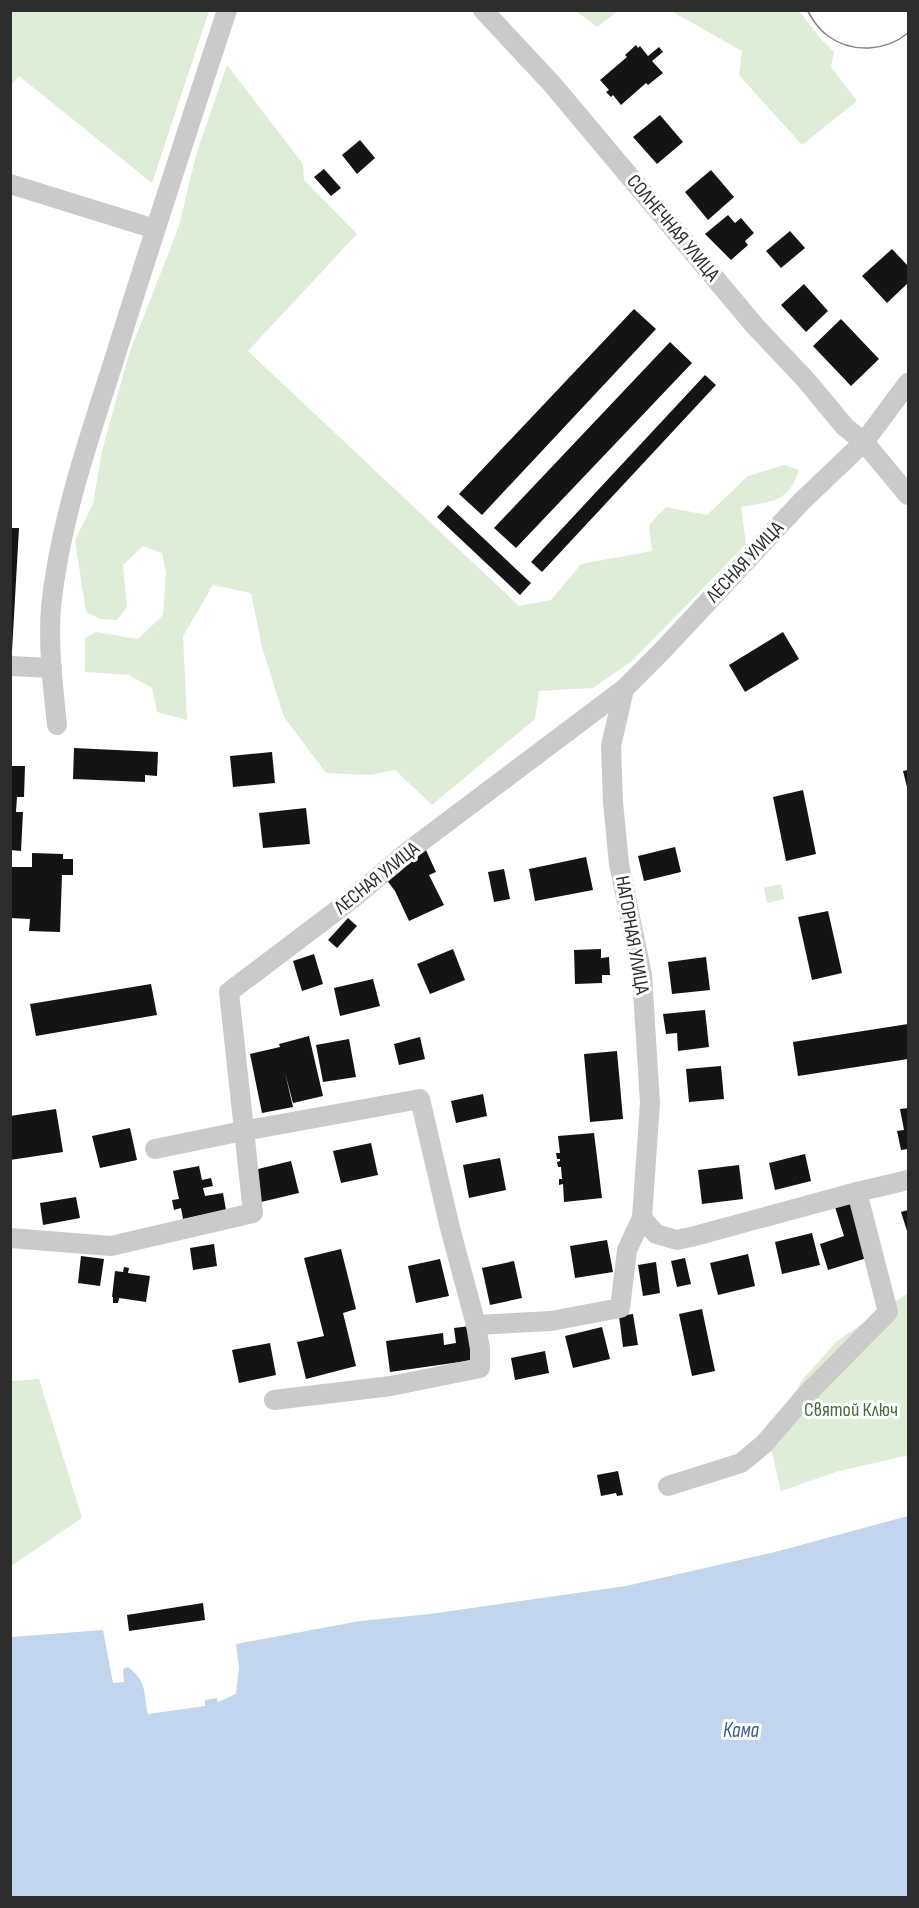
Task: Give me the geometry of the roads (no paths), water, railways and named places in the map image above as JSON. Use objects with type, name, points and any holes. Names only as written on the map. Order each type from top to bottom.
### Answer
[{"type":"street","points":[[57,725],[52,668],[51,609],[62,534],[103,393],[226,10]]},
{"type":"street","name":"СОЛНЕЧНАЯ УЛИЦА","points":[[483,10],[552,84],[755,326],[806,380],[845,427],[864,442],[909,495]]},
{"type":"street","points":[[10,184],[155,229]]},
{"type":"street","name":"ЛЕСНАЯ УЛИЦА","points":[[10,1238],[111,1246],[253,1213],[230,992],[352,899],[410,850],[624,689],[802,501],[864,442],[909,383]]},
{"type":"street","points":[[10,666],[52,668]]},
{"type":"street","name":"НАГОРНАЯ УЛИЦА","points":[[476,1325],[551,1321],[620,1308],[627,1250],[642,1218],[650,1103],[642,975],[619,864],[612,780],[611,746],[624,689]]},
{"type":"street","points":[[155,1149],[420,1099],[450,1228],[476,1325],[480,1368],[391,1386],[274,1400]]},
{"type":"street","points":[[642,1218],[656,1234],[677,1240],[909,1180]]},
{"type":"street","points":[[668,1486],[741,1463],[765,1444],[806,1395],[888,1312],[857,1192]]},
{"type":"water","name":"Кама","points":[[908,1516],[908,1897],[11,1897],[11,1637],[103,1630],[113,1683],[124,1682],[123,1669],[128,1667],[134,1672],[144,1688],[148,1714],[205,1706],[205,1700],[217,1698],[218,1702],[236,1694],[239,1667],[236,1644],[360,1621],[430,1614],[626,1586],[775,1552]]},
{"type":"tram line","points":[[807,10],[825,34],[848,46],[880,47],[908,33]]},
{"type":"park label","name":"Святой Ключ","points":[[851,1410]]}]
